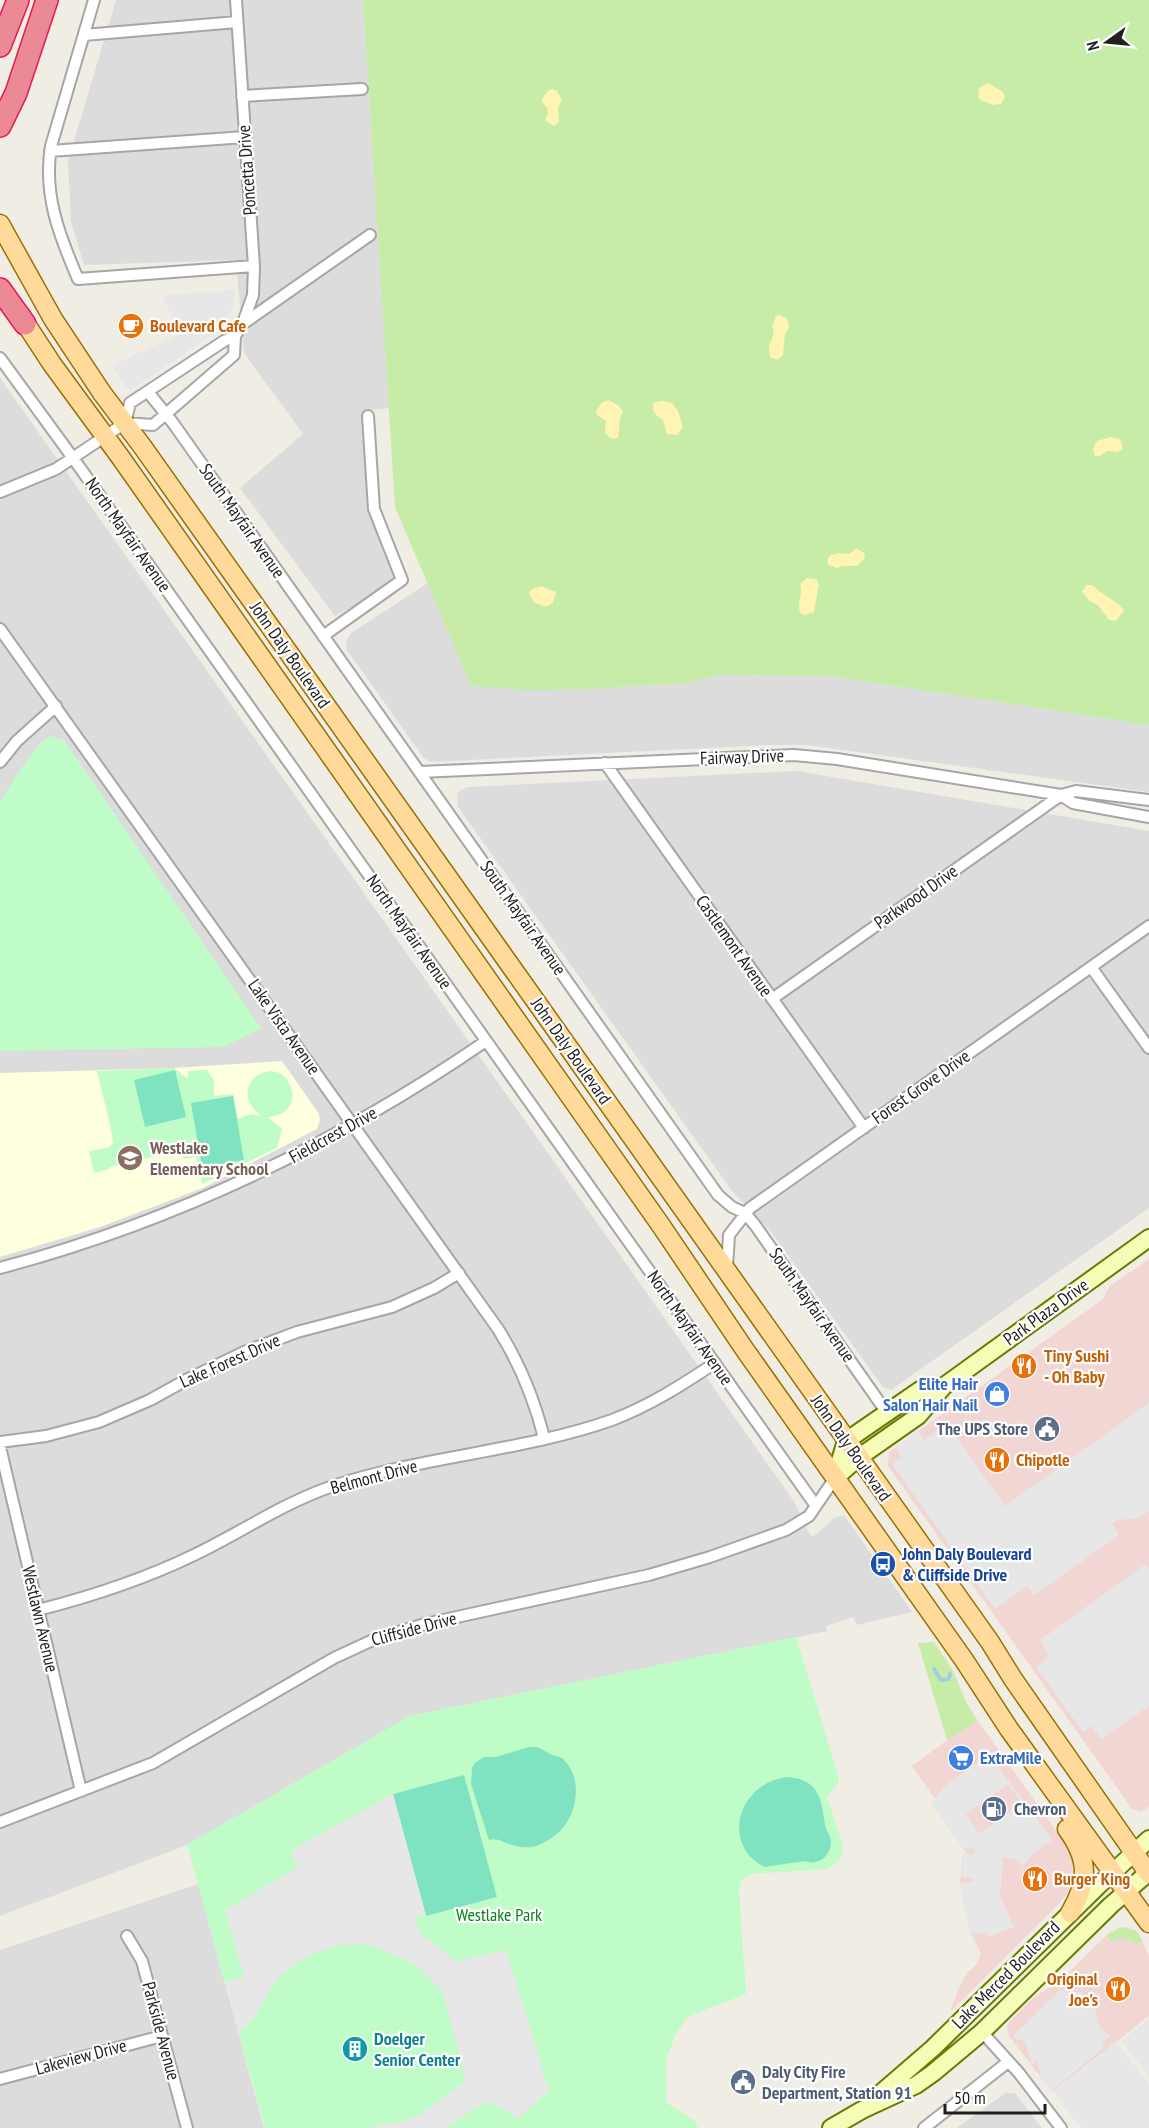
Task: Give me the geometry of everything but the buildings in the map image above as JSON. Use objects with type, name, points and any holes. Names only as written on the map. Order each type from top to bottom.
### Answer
[{"type":"highway","points":[[0,46],[18,0]]},
{"type":"highway","points":[[0,126],[16,93],[47,0]]},
{"type":"highway","points":[[0,289],[25,324]]},
{"type":"main road","name":"John Daly Boulevard","points":[[0,224],[53,319],[102,393],[998,1654],[1013,1679],[1149,1873]]},
{"type":"main road","name":"John Daly Boulevard","points":[[0,282],[25,324],[662,1227],[1002,1718],[1149,1923]]},
{"type":"main road","name":"Park Plaza Drive","points":[[835,1478],[858,1458],[918,1416],[944,1386],[1149,1238]]},
{"type":"main road","name":"Park Plaza Drive","points":[[846,1441],[920,1390],[944,1386]]},
{"type":"main road","points":[[835,1478],[846,1441]]},
{"type":"main road","points":[[1002,1718],[1007,1740],[1014,1755],[1080,1850],[1084,1869],[1083,1884],[1070,1913]]},
{"type":"main road","name":"Lake Merced Boulevard","points":[[862,2110],[933,2048],[1112,1872],[1149,1839]]},
{"type":"main road","name":"Lake Merced Boulevard","points":[[831,2128],[862,2110],[915,2085],[933,2073],[982,2032],[1111,1905],[1149,1873]]},
{"type":"main road","points":[[933,2048],[967,2032],[982,2032],[983,1998]]},
{"type":"street","points":[[94,0],[50,151],[48,181],[53,216],[78,279],[254,266]]},
{"type":"street","name":"Poncetta Drive","points":[[235,336],[130,403],[125,423],[153,425],[234,355],[235,336],[243,323],[253,296],[254,266],[236,0]]},
{"type":"street","points":[[84,35],[237,22]]},
{"type":"street","points":[[242,96],[362,89]]},
{"type":"street","points":[[50,151],[245,137]]},
{"type":"street","points":[[243,323],[370,236]]},
{"type":"street","name":"North Mayfair Avenue","points":[[0,358],[816,1506]]},
{"type":"street","name":"South Mayfair Avenue","points":[[148,392],[167,413],[718,1195],[732,1207],[745,1213],[887,1413]]},
{"type":"street","points":[[323,636],[402,580],[374,509],[368,416]]},
{"type":"street","points":[[0,492],[56,469],[125,423]]},
{"type":"street","name":"Lake Vista Avenue","points":[[0,629],[354,1124],[511,1349],[531,1392],[544,1438]]},
{"type":"street","points":[[0,762],[17,741],[56,706]]},
{"type":"street","name":"Fairway Drive","points":[[420,772],[794,755],[837,759],[1061,795],[1073,803],[1149,817]]},
{"type":"street","name":"Castlemont Avenue","points":[[605,764],[864,1128]]},
{"type":"street","name":"Fairway Drive","points":[[1061,795],[1076,790],[1149,800]]},
{"type":"street","name":"Parkwood Drive","points":[[772,999],[1061,795]]},
{"type":"street","name":"Forest Grove Drive","points":[[727,1271],[729,1235],[745,1213],[1149,926]]},
{"type":"street","points":[[1091,967],[1149,1048]]},
{"type":"street","name":"Fieldcrest Drive","points":[[0,1268],[89,1242],[196,1202],[274,1167],[412,1090],[486,1041]]},
{"type":"street","name":"Lake Forest Drive","points":[[0,1442],[46,1436],[99,1422],[150,1400],[244,1352],[297,1332],[392,1308],[459,1273]]},
{"type":"street","name":"Belmont Drive","points":[[38,1610],[95,1595],[144,1577],[196,1554],[279,1509],[328,1488],[384,1471],[594,1426],[633,1411],[669,1393],[715,1363]]},
{"type":"street","name":"Westlawn Avenue","points":[[0,1447],[81,1791]]},
{"type":"street","name":"Cliffside Drive","points":[[0,1822],[153,1763],[334,1658],[375,1639],[416,1626],[617,1583],[679,1566],[786,1530],[809,1516],[835,1478]]},
{"type":"street","name":"Parkside Avenue","points":[[127,1936],[142,1961],[187,2128]]},
{"type":"street","points":[[982,2032],[1061,2128]]},
{"type":"street","name":"Lakeview Drive","points":[[0,2079],[162,2036]]},
{"type":"street","points":[[924,2128],[1008,2062]]},
{"type":"shaded area","points":[[116,0],[363,0],[389,408],[363,411],[368,504],[395,577],[378,593],[335,616],[240,488],[303,434],[244,353],[236,260],[84,265],[71,222],[68,161]]},
{"type":"shaded area","points":[[236,290],[232,310],[215,333],[132,389],[126,387],[112,365],[179,335],[163,295]]},
{"type":"shaded area","points":[[0,378],[793,1500],[811,1537],[834,1518],[844,1515],[912,1612],[857,1625],[853,1617],[826,1626],[827,1631],[410,1716],[187,1845],[0,1916]]},
{"type":"shaded area","points":[[428,583],[471,686],[592,689],[686,683],[719,675],[830,676],[1149,725],[1149,792],[807,745],[767,745],[431,762],[424,758],[347,650],[346,642],[351,633]]},
{"type":"shaded area","points":[[797,771],[1149,831],[1149,1208],[891,1390],[883,1387],[771,1232],[733,1192],[458,807],[457,793],[467,787]]},
{"type":"shaded area","name":"Westlake Elementary School","points":[[282,1061],[319,1114],[317,1129],[203,1188],[100,1227],[0,1257],[0,1073],[174,1068]]},
{"type":"shaded area","points":[[1149,1259],[1149,1807],[1140,1812],[1132,1809],[888,1466],[889,1452],[1102,1300],[1110,1286]]},
{"type":"shaded area","points":[[1149,1403],[1149,1511],[1139,1518],[1118,1520],[1112,1524],[1119,1535],[1034,1595],[1027,1586],[995,1609],[892,1464],[902,1457],[895,1447],[918,1431],[924,1440],[947,1424],[1005,1506]]},
{"type":"shaded area","points":[[1146,1564],[1149,1568],[1149,1706],[1101,1739],[1092,1726],[1083,1732],[1036,1667],[1046,1660],[1049,1654],[1040,1640]]},
{"type":"shaded area","points":[[978,1721],[1066,1845],[1072,1857],[1073,1876],[1067,1894],[1058,1905],[950,2012],[958,1990],[967,1973],[976,1965],[981,1953],[970,1932],[960,1884],[963,1853],[966,1852],[931,1803],[935,1799],[912,1766],[959,1731]]},
{"type":"shaded area","points":[[989,1754],[1052,1840],[1034,1853],[1023,1866],[1015,1859],[1003,1858],[1000,1896],[1014,1927],[989,1937],[986,1932],[971,1934],[960,1884],[973,1881],[973,1878],[962,1877],[963,1853],[974,1854],[975,1849],[963,1848],[931,1803],[945,1786]],"holes":[[[1008,1784],[1022,1803],[979,1834],[966,1814]]]},
{"type":"shaded area","points":[[393,1794],[426,1916],[414,1917],[421,1934],[456,1961],[506,1950],[549,2090],[518,2119],[498,2106],[485,2102],[446,2128],[365,2128],[404,2121],[423,2113],[466,2080],[443,1992],[415,1965],[376,1947],[359,1944],[340,1945],[317,1952],[300,1961],[280,1977],[269,1991],[255,2018],[238,2033],[225,1982],[244,1977],[225,1910],[298,1867],[291,1854],[292,1850]]},
{"type":"shaded area","points":[[198,1884],[264,2128],[0,2128],[0,1950]]},
{"type":"shaded area","points":[[1125,1927],[1138,1932],[1149,1956],[1149,2016],[1052,2092],[1010,2037],[1007,2030],[1008,2023],[1033,1998],[1061,1980],[1110,1932]]},
{"type":"shaded area","points":[[1060,1990],[1082,1993],[1096,2012],[1101,2029],[1112,2035],[1102,2042],[1105,2047],[1051,2091],[1041,2076],[1037,2061],[1032,2065],[1025,2041],[1014,2038],[1014,2035]]},
{"type":"shaded area","points":[[1149,2019],[1149,2076],[1121,2041]]},
{"type":"shaded area","points":[[1116,2042],[1149,2084],[1149,2128],[1081,2128],[1053,2092]]},
{"type":"shaded area","points":[[1005,2093],[1015,2093],[1042,2128],[957,2128]]},
{"type":"green space","points":[[363,0],[1149,0],[1149,725],[830,676],[719,675],[686,683],[592,689],[527,690],[471,686],[395,507]]},
{"type":"green space","points":[[51,736],[64,740],[261,1028],[224,1047],[0,1051],[0,802],[31,755]]},
{"type":"green space","points":[[174,1068],[188,1079],[188,1071],[207,1070],[214,1080],[214,1096],[233,1094],[238,1119],[251,1114],[261,1116],[251,1104],[248,1093],[250,1084],[256,1076],[265,1072],[274,1072],[283,1076],[292,1090],[291,1103],[282,1113],[268,1117],[282,1129],[277,1148],[202,1184],[196,1157],[184,1159],[181,1150],[109,1167],[109,1169],[94,1173],[89,1151],[108,1148],[113,1143],[97,1071]]},
{"type":"green space","points":[[175,1070],[186,1117],[145,1127],[134,1080]]},
{"type":"green space","points":[[233,1096],[244,1160],[228,1163],[228,1165],[202,1167],[191,1103]]},
{"type":"green space","name":"Westlake Park","points":[[796,1637],[839,1778],[838,1783],[827,1797],[843,1850],[838,1861],[825,1869],[751,1874],[741,1881],[739,1891],[746,1994],[694,2014],[685,2020],[675,2036],[666,2059],[667,2103],[694,2120],[698,2128],[265,2128],[187,1845],[410,1716]]},
{"type":"green space","points":[[934,1642],[952,1669],[967,1704],[978,1721],[947,1740],[918,1643]]},
{"type":"green space","points":[[529,1747],[538,1748],[560,1757],[570,1768],[576,1789],[573,1811],[561,1830],[536,1846],[520,1847],[493,1839],[489,1840],[471,1784],[472,1768],[484,1757],[496,1757]]},
{"type":"green space","points":[[464,1775],[497,1897],[426,1916],[393,1794]]},
{"type":"green space","points":[[788,1777],[807,1782],[817,1792],[831,1840],[829,1852],[822,1859],[814,1862],[805,1861],[764,1867],[752,1859],[744,1848],[739,1823],[747,1801],[755,1792],[776,1780]]},
{"type":"green space","points":[[1121,1927],[1135,1930],[1143,1941],[1136,1944],[1124,1939],[1111,1941],[1106,1936]]},
{"type":"sand","points":[[988,83],[1003,92],[1005,97],[1001,104],[993,105],[980,100],[979,88]]},
{"type":"sand","points":[[552,89],[557,91],[562,100],[558,108],[559,122],[554,126],[545,120],[548,114],[547,107],[543,104],[542,99]]},
{"type":"sand","points":[[780,315],[787,319],[789,327],[785,334],[783,355],[777,360],[770,357],[769,346],[774,333],[772,326],[776,316]]},
{"type":"sand","points":[[609,400],[623,411],[616,439],[605,433],[606,421],[597,415],[596,411],[602,402]]},
{"type":"sand","points":[[661,401],[672,403],[678,411],[683,427],[677,435],[667,434],[663,420],[654,411],[653,403]]},
{"type":"sand","points":[[1110,437],[1120,439],[1123,449],[1117,452],[1107,451],[1100,456],[1095,456],[1093,449],[1097,441]]},
{"type":"sand","points":[[856,548],[864,553],[865,558],[857,566],[837,568],[827,564],[829,556],[837,553],[849,554]]},
{"type":"sand","points":[[807,578],[816,579],[819,584],[814,612],[805,615],[800,613],[799,609],[800,584]]},
{"type":"sand","points":[[1086,585],[1092,585],[1124,610],[1116,621],[1109,620],[1098,605],[1090,601],[1082,592]]},
{"type":"sand","points":[[541,586],[556,592],[553,603],[546,607],[535,603],[529,594],[531,590]]},
{"type":"waterway","points":[[934,1669],[941,1680],[949,1679],[950,1674]]},
{"type":"place","name":"Boulevard Cafe","points":[[131,326]]},
{"type":"place","name":"Westlake Elementary School","points":[[130,1158]]},
{"type":"place","name":"Tiny Sushi - Oh Baby","points":[[1024,1366]]},
{"type":"place","name":"Elite Hair Salon Hair Nail","points":[[997,1394]]},
{"type":"place","name":"The UPS Store","points":[[1047,1429]]},
{"type":"place","name":"Chipotle","points":[[997,1460]]},
{"type":"place","name":"John Daly Boulevard & Cliffside Drive","points":[[883,1564]]},
{"type":"place","name":"ExtraMile","points":[[961,1758]]},
{"type":"place","name":"Chevron","points":[[994,1809]]},
{"type":"place","name":"Burger King","points":[[1035,1879]]},
{"type":"place","name":"Original Joe's","points":[[1118,1989]]},
{"type":"place","name":"Doelger Senior Center","points":[[355,2049]]},
{"type":"place","name":"Daly City Fire Department, Station 91","points":[[743,2082]]}]
